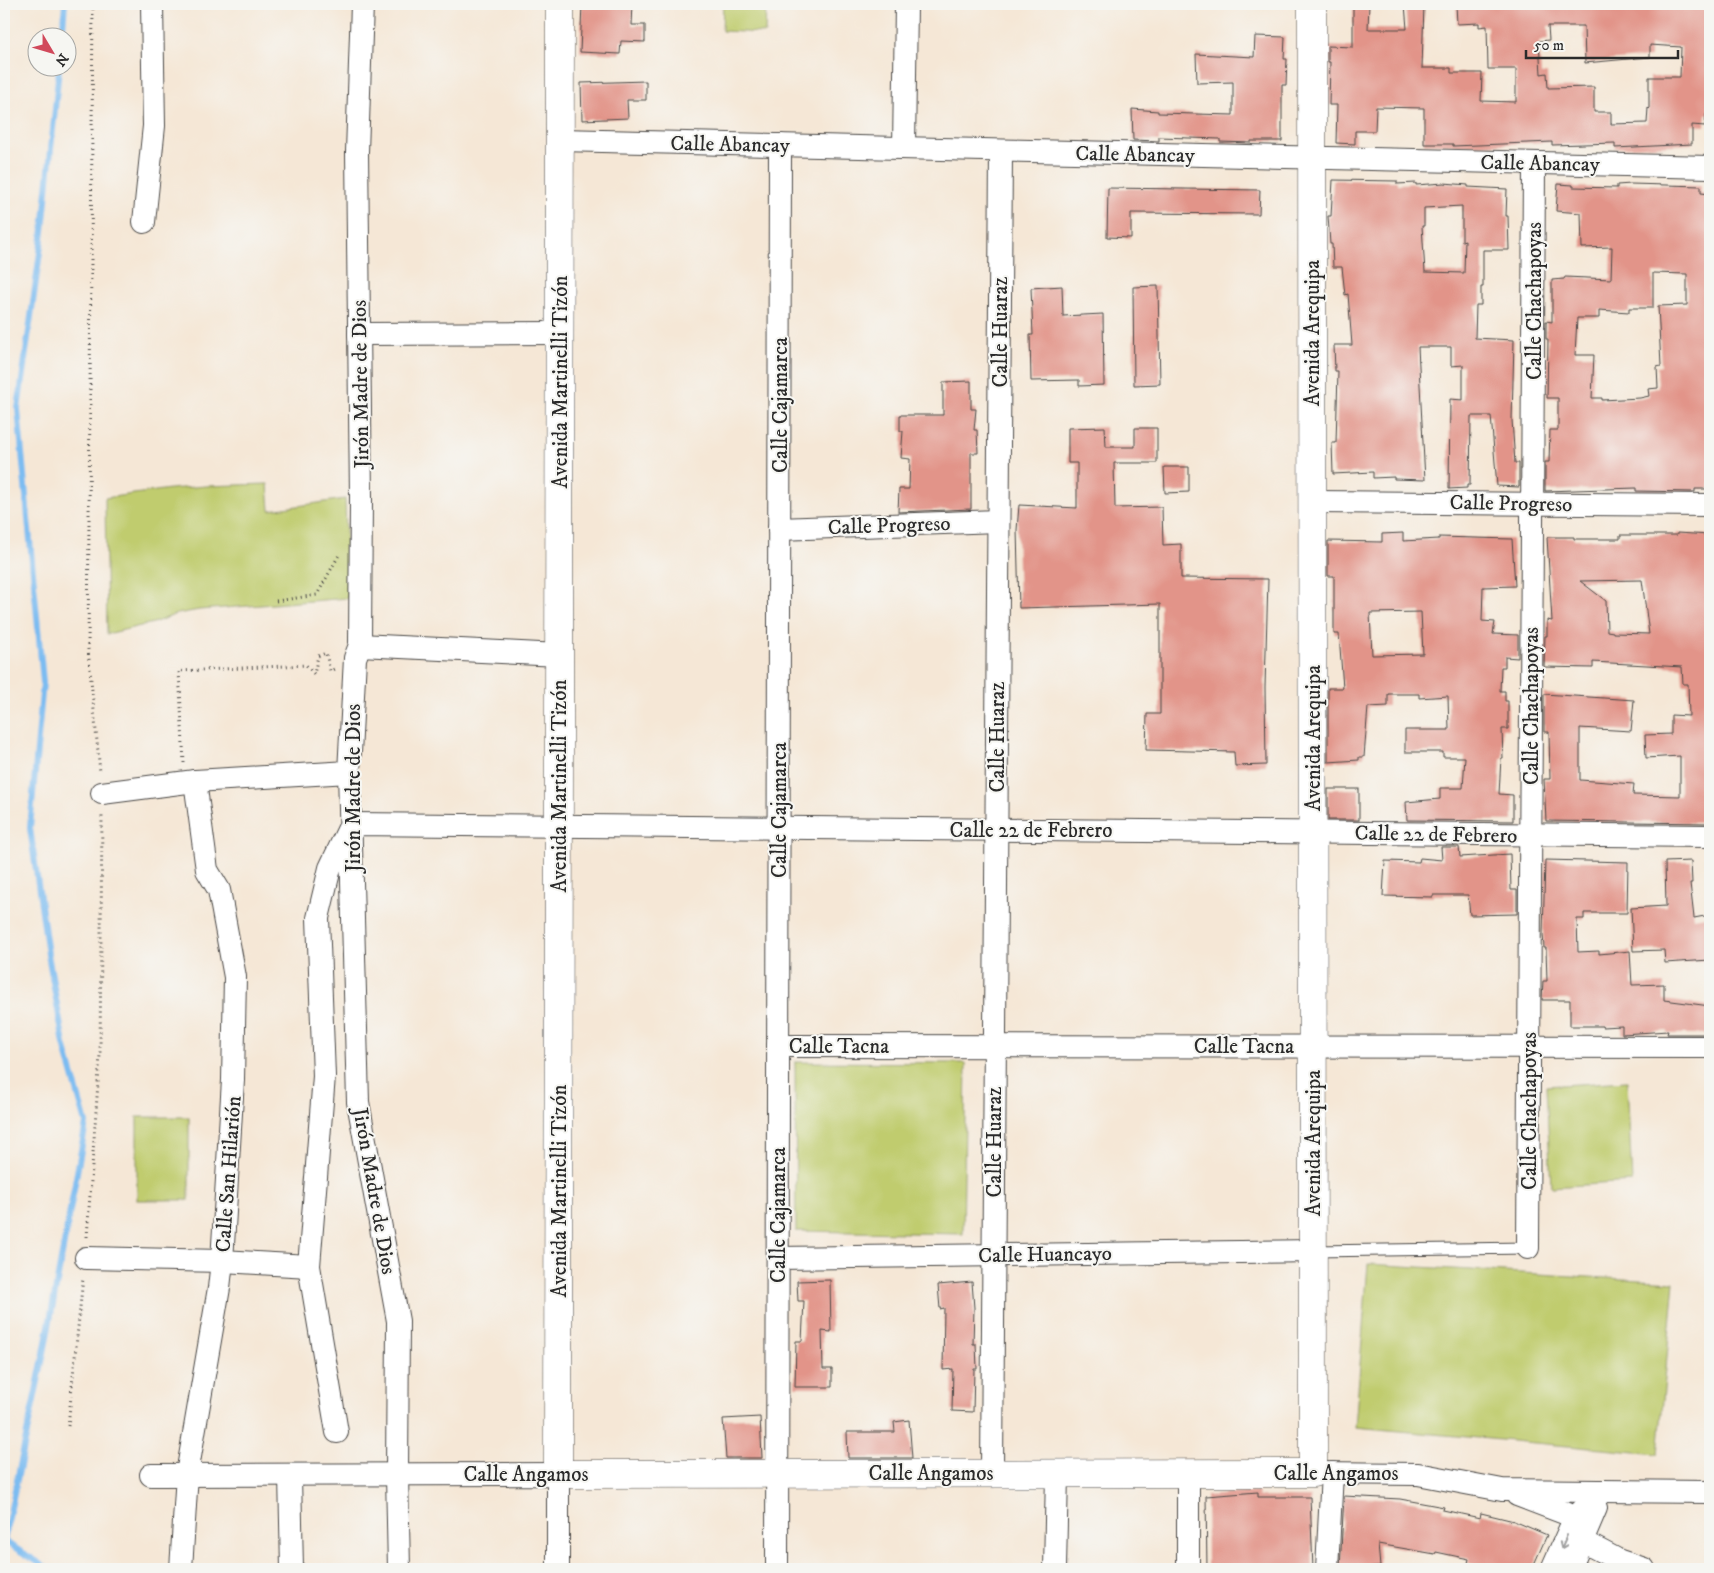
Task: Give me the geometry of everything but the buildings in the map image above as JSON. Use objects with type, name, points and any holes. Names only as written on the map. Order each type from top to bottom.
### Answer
[{"type":"street","points":[[144,222],[154,126],[152,4]]},
{"type":"street","name":"Jirón Madre de Dios","points":[[362,4],[358,152],[361,545],[358,652],[348,772],[358,1102],[398,1320],[397,1475],[399,1569]]},
{"type":"street","name":"Avenida Martinelli Tizón","points":[[558,1569],[560,4]]},
{"type":"street","points":[[904,148],[906,4]]},
{"type":"street","name":"Avenida Arequipa","points":[[1312,4],[1313,1251],[1322,1473]]},
{"type":"street","name":"Calle Abancay","points":[[560,140],[1710,167]]},
{"type":"street","name":"Calle Cajamarca","points":[[778,1569],[780,145]]},
{"type":"street","name":"Calle Huaraz","points":[[992,1473],[1001,151]]},
{"type":"street","name":"Calle Chachapoyas","points":[[1528,1248],[1534,163]]},
{"type":"street","points":[[360,334],[560,333]]},
{"type":"street","name":"Calle Progreso","points":[[1312,502],[1710,505]]},
{"type":"street","name":"Calle Progreso","points":[[779,530],[998,521]]},
{"type":"street","points":[[358,652],[559,655]]},
{"type":"street","points":[[102,793],[190,782],[348,772]]},
{"type":"street","name":"Calle San Hilarión","points":[[181,1569],[187,1474],[222,1261],[234,1080],[235,977],[219,890],[207,870],[190,782]]},
{"type":"street","points":[[338,1432],[309,1266],[324,1076],[318,918],[330,868],[351,824]]},
{"type":"street","name":"Calle 22 de Febrero","points":[[351,824],[1710,836]]},
{"type":"street","name":"Calle Tacna","points":[[778,1046],[1710,1047]]},
{"type":"street","name":"Calle Huancayo","points":[[778,1258],[1313,1251]]},
{"type":"street","points":[[86,1258],[222,1261],[309,1266]]},
{"type":"street","points":[[1054,1569],[1057,1473]]},
{"type":"street","points":[[1188,1473],[1188,1569]]},
{"type":"street","points":[[1322,1473],[1328,1569]]},
{"type":"street","name":"Calle Angamos","points":[[151,1475],[1418,1474],[1502,1490],[1710,1492]]},
{"type":"street","points":[[290,1475],[292,1569]]},
{"type":"street","points":[[1502,1490],[1582,1527],[1620,1561],[1644,1569]]},
{"type":"street","points":[[1552,1569],[1582,1527],[1603,1491]]},
{"type":"street","points":[[1570,1569],[1582,1527]]},
{"type":"lane","points":[[1313,1251],[1528,1248]]},
{"type":"path","points":[[68,1426],[86,1258],[100,1055],[102,793],[88,648],[93,4]]},
{"type":"path","points":[[276,601],[317,595],[344,548],[361,545]]},
{"type":"path","points":[[190,782],[179,671],[306,665],[314,674],[318,656],[326,653],[330,671],[358,652]]},
{"type":"green space","points":[[723,4],[766,4],[765,33],[722,31]]},
{"type":"green space","points":[[268,484],[270,510],[345,499],[348,598],[199,610],[177,614],[153,623],[107,634],[105,498],[170,489]]},
{"type":"green space","points":[[795,1062],[966,1063],[963,1234],[796,1231]]},
{"type":"green space","points":[[1627,1081],[1632,1182],[1551,1187],[1546,1086]]},
{"type":"green space","points":[[137,1117],[189,1117],[189,1200],[137,1200]]},
{"type":"green space","points":[[1368,1264],[1674,1282],[1658,1454],[1355,1427]]},
{"type":"waterway","points":[[63,28],[65,4]]},
{"type":"waterway","points":[[49,1569],[4,1541],[44,1353],[86,1123],[64,1044],[48,954],[30,828],[43,682],[18,409],[43,231],[58,78]]}]
